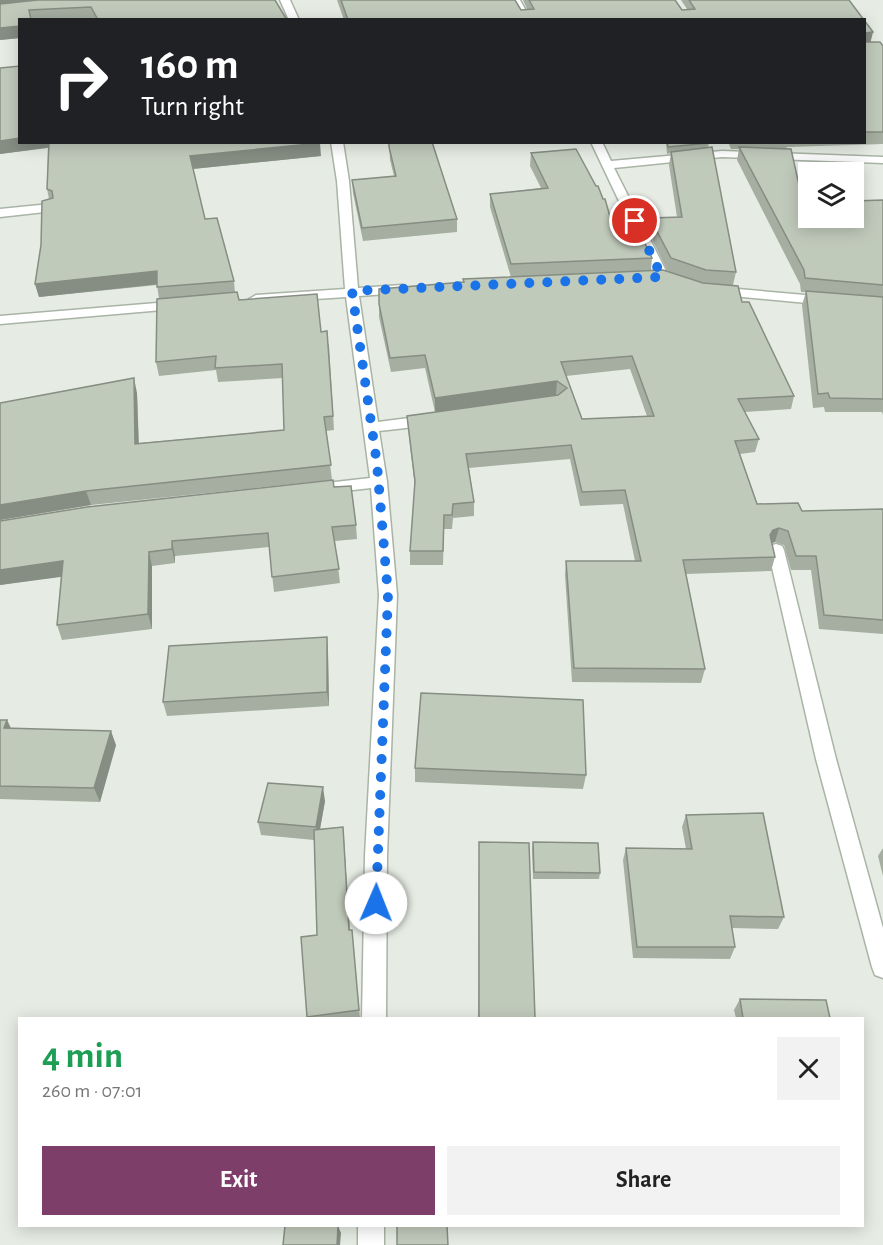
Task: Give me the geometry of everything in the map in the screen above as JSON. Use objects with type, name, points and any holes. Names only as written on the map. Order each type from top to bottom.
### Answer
[{"type":"street","points":[[285,0],[293,18]]},
{"type":"street","points":[[515,0],[526,18]]},
{"type":"street","points":[[337,144],[344,181],[352,291],[373,427],[388,595],[376,856],[374,1017]]},
{"type":"street","points":[[597,144],[661,278]]},
{"type":"street","points":[[607,165],[722,154],[883,160]]},
{"type":"street","points":[[0,213],[50,208]]},
{"type":"street","points":[[246,300],[412,288]]},
{"type":"street","points":[[701,290],[755,297],[837,302]]},
{"type":"street","points":[[0,320],[200,304]]},
{"type":"street","points":[[373,427],[442,418]]},
{"type":"street","points":[[287,492],[379,482]]},
{"type":"street","points":[[776,550],[801,665],[883,968]]},
{"type":"street","points":[[371,1227],[371,1245]]},
{"type":"building","points":[[38,0],[275,0],[286,18],[97,18],[91,7],[29,10],[31,18],[18,18],[18,26],[0,28],[0,4]]},
{"type":"building","points":[[341,0],[515,0],[521,10],[534,9],[529,0],[675,0],[682,10],[695,9],[689,0],[849,0],[862,18],[347,18]]},
{"type":"building","points":[[866,23],[873,32],[866,33]]},
{"type":"building","points":[[866,42],[880,42],[883,46],[883,132],[866,132]]},
{"type":"building","points":[[18,66],[18,138],[0,141],[0,68]]},
{"type":"building","points":[[49,144],[310,144],[190,156],[205,219],[217,218],[234,281],[157,287],[157,271],[35,284],[41,245],[42,201],[53,198],[52,191],[47,189]]},
{"type":"building","points":[[389,144],[433,144],[457,219],[362,228],[352,180],[396,176]]},
{"type":"building","points":[[667,144],[699,144],[668,147]]},
{"type":"building","points":[[712,147],[736,272],[706,270],[671,258],[650,218],[682,217],[671,152]]},
{"type":"building","points":[[739,147],[791,149],[798,180],[798,228],[864,228],[864,201],[883,200],[883,285],[805,278],[804,270]]},
{"type":"building","points":[[576,149],[605,199],[611,220],[633,219],[652,258],[511,264],[490,194],[548,188],[531,153]]},
{"type":"building","points":[[663,270],[703,283],[738,286],[742,302],[749,302],[794,396],[738,399],[759,439],[735,441],[757,504],[798,503],[802,511],[883,509],[883,620],[824,615],[816,556],[796,556],[788,531],[779,528],[773,530],[770,535],[775,557],[683,560],[705,669],[574,668],[566,561],[641,561],[625,490],[582,492],[571,445],[466,454],[474,502],[453,504],[452,515],[444,515],[443,551],[410,551],[415,481],[407,416],[558,395],[567,388],[557,381],[435,398],[425,355],[390,358],[379,304],[379,289],[464,282],[463,279]],"holes":[[[632,356],[654,416],[582,419],[561,362]]]},
{"type":"building","points":[[806,291],[883,297],[883,399],[830,398],[828,393],[818,394]]},
{"type":"building","points":[[237,292],[239,300],[317,294],[321,332],[327,331],[333,416],[324,417],[331,465],[86,491],[0,505],[0,403],[134,378],[135,444],[284,430],[282,364],[215,368],[216,356],[156,362],[157,299]]},
{"type":"building","points":[[333,480],[334,487],[351,486],[356,525],[332,527],[339,569],[272,577],[268,533],[172,541],[172,549],[149,552],[148,614],[57,625],[63,561],[0,570],[0,521],[87,507]]},
{"type":"building","points":[[327,637],[327,692],[163,702],[169,646]]},
{"type":"building","points":[[421,693],[583,700],[586,775],[415,768]]},
{"type":"building","points":[[0,720],[7,720],[4,728],[111,731],[94,788],[0,786]]},
{"type":"building","points":[[268,783],[323,787],[316,827],[258,822]]},
{"type":"building","points":[[763,813],[784,917],[730,916],[735,947],[637,947],[626,848],[692,849],[686,815]]},
{"type":"building","points":[[343,827],[349,930],[352,930],[359,1010],[307,1017],[301,937],[317,935],[314,830]]},
{"type":"building","points":[[479,842],[529,843],[535,1017],[479,1017]]},
{"type":"building","points":[[533,842],[598,843],[600,873],[534,872]]},
{"type":"building","points":[[740,999],[826,1000],[830,1017],[743,1017]]},
{"type":"building","points":[[285,1227],[338,1227],[337,1245],[283,1245]]},
{"type":"building","points":[[397,1227],[447,1227],[448,1245],[397,1245]]},
{"type":"route","points":[[376,903],[376,856],[388,595],[373,427],[352,291],[662,277],[635,221]]}]
